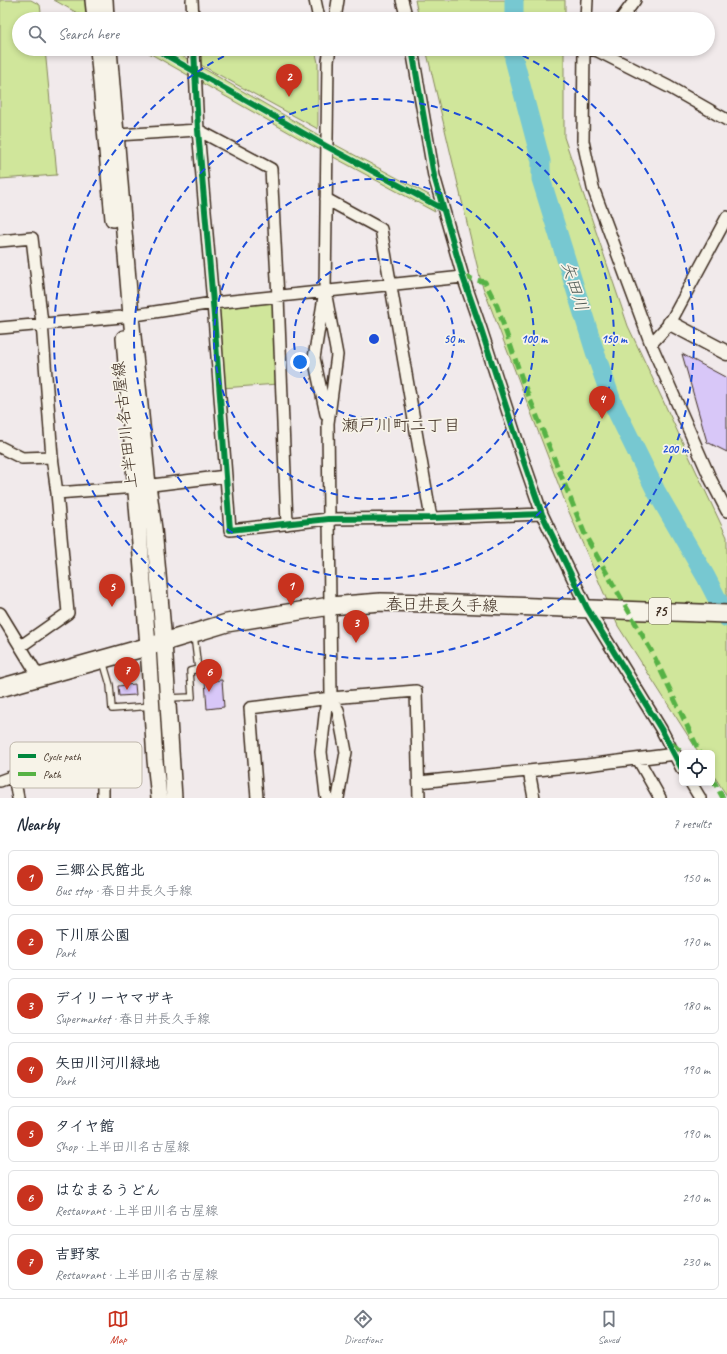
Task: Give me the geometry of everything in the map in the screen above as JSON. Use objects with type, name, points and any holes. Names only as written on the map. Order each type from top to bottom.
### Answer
[{"type":"main road","points":[[93,0],[94,12]]},
{"type":"main road","points":[[105,0],[106,12]]},
{"type":"main road","name":"上半田川名古屋線","points":[[99,56],[127,316],[156,644],[167,698],[174,798]]},
{"type":"main road","name":"上半田川名古屋線","points":[[110,56],[117,135],[127,316]]},
{"type":"main road","name":"春日井長久手線","points":[[0,688],[227,623],[330,606],[381,602],[590,608],[727,614]]},
{"type":"main road","name":"上半田川名古屋線","points":[[156,644],[152,706],[159,798]]},
{"type":"street","points":[[192,0],[193,12]]},
{"type":"street","points":[[314,0],[317,12]]},
{"type":"street","points":[[336,12],[338,0]]},
{"type":"street","points":[[402,0],[405,12]]},
{"type":"street","points":[[587,12],[588,0]]},
{"type":"street","points":[[626,12],[635,0]]},
{"type":"street","points":[[194,56],[198,130],[230,530],[328,519],[431,518],[542,514]]},
{"type":"street","points":[[327,56],[328,61]]},
{"type":"street","points":[[328,423],[314,358],[325,291],[329,56]]},
{"type":"street","points":[[413,56],[434,176],[462,277],[482,329],[542,514],[590,608],[679,763]]},
{"type":"street","points":[[584,56],[583,141],[593,188],[651,344],[711,480],[727,512]]},
{"type":"street","points":[[608,56],[669,87],[727,120]]},
{"type":"street","points":[[117,135],[198,130],[271,169],[278,297],[287,524]]},
{"type":"street","points":[[326,199],[381,229],[431,518]]},
{"type":"street","points":[[651,344],[670,323],[727,217]]},
{"type":"street","points":[[0,240],[32,238],[42,324],[52,457],[57,493],[68,613],[21,646]]},
{"type":"street","points":[[0,328],[127,316],[213,303],[462,277]]},
{"type":"street","points":[[325,291],[337,355],[328,423],[328,519],[331,698],[338,710],[346,752],[338,798]]},
{"type":"street","points":[[670,323],[727,353]]},
{"type":"street","points":[[0,447],[22,458],[52,457]]},
{"type":"street","points":[[57,493],[142,486],[226,476]]},
{"type":"street","points":[[0,613],[39,677]]},
{"type":"street","points":[[257,798],[250,708],[331,698],[416,691],[419,798]]},
{"type":"street","points":[[328,798],[326,795],[321,752],[326,706],[331,698]]},
{"type":"street","points":[[419,782],[675,754]]},
{"type":"street","points":[[638,759],[660,798]]},
{"type":"street","points":[[529,771],[534,798]]},
{"type":"street","points":[[0,781],[10,777]]},
{"type":"street","points":[[693,786],[700,798]]},
{"type":"street","points":[[16,788],[18,798]]},
{"type":"lane","points":[[167,698],[192,697],[190,671],[198,670],[194,633]]},
{"type":"lane","points":[[102,658],[110,685],[112,709],[152,706]]},
{"type":"green space","points":[[0,0],[31,0],[40,5],[41,12],[12,12],[12,56],[46,56],[57,175],[0,179]]},
{"type":"green space","points":[[54,0],[87,0],[107,12],[75,12]]},
{"type":"green space","points":[[415,0],[565,0],[565,12],[418,12]]},
{"type":"green space","points":[[154,56],[182,56],[334,144],[429,195],[435,212],[313,146]]},
{"type":"green space","points":[[201,56],[316,56],[318,63],[318,129],[201,65]]},
{"type":"green space","points":[[428,56],[564,56],[564,137],[628,326],[727,537],[727,796],[715,778],[715,750],[697,750],[618,626],[569,512],[481,282]]},
{"type":"green space","points":[[274,302],[278,384],[222,388],[218,307]]},
{"type":"building","points":[[682,354],[727,378],[727,452],[707,442]]},
{"type":"building","points":[[222,680],[224,707],[207,709],[205,681]]},
{"type":"building","points":[[135,684],[136,695],[119,696],[118,686]]},
{"type":"waterway","name":"矢田川","points":[[514,0],[514,12]]},
{"type":"waterway","name":"矢田川","points":[[514,56],[541,161],[541,179],[596,355],[613,404],[656,491],[706,577],[727,618]]},
{"type":"marked path","points":[[463,277],[485,282],[497,306],[523,382],[586,537],[652,652],[699,750]]},
{"type":"marked path","points":[[672,744],[679,750]]},
{"type":"marked path","points":[[715,783],[723,798]]},
{"type":"cycle path","points":[[167,56],[326,146],[443,209]]},
{"type":"cycle path","points":[[194,56],[198,130],[230,530],[328,519],[431,518],[542,514]]},
{"type":"cycle path","points":[[413,56],[434,176],[463,277],[542,514],[587,608],[661,729],[679,763]]},
{"type":"place","name":"下川原公園","points":[[289,97]]},
{"type":"place","name":"矢田川河川緑地","points":[[602,419]]},
{"type":"place","name":"三郷公民館北","points":[[291,606]]},
{"type":"place","name":"タイヤ館","points":[[112,607]]},
{"type":"place","name":"デイリーヤマザキ","points":[[356,643]]},
{"type":"place","name":"吉野家","points":[[127,690]]},
{"type":"place","name":"はなまるうどん","points":[[209,692]]},
{"type":"district","name":"瀬戸川町二丁目","points":[[401,425]]}]
